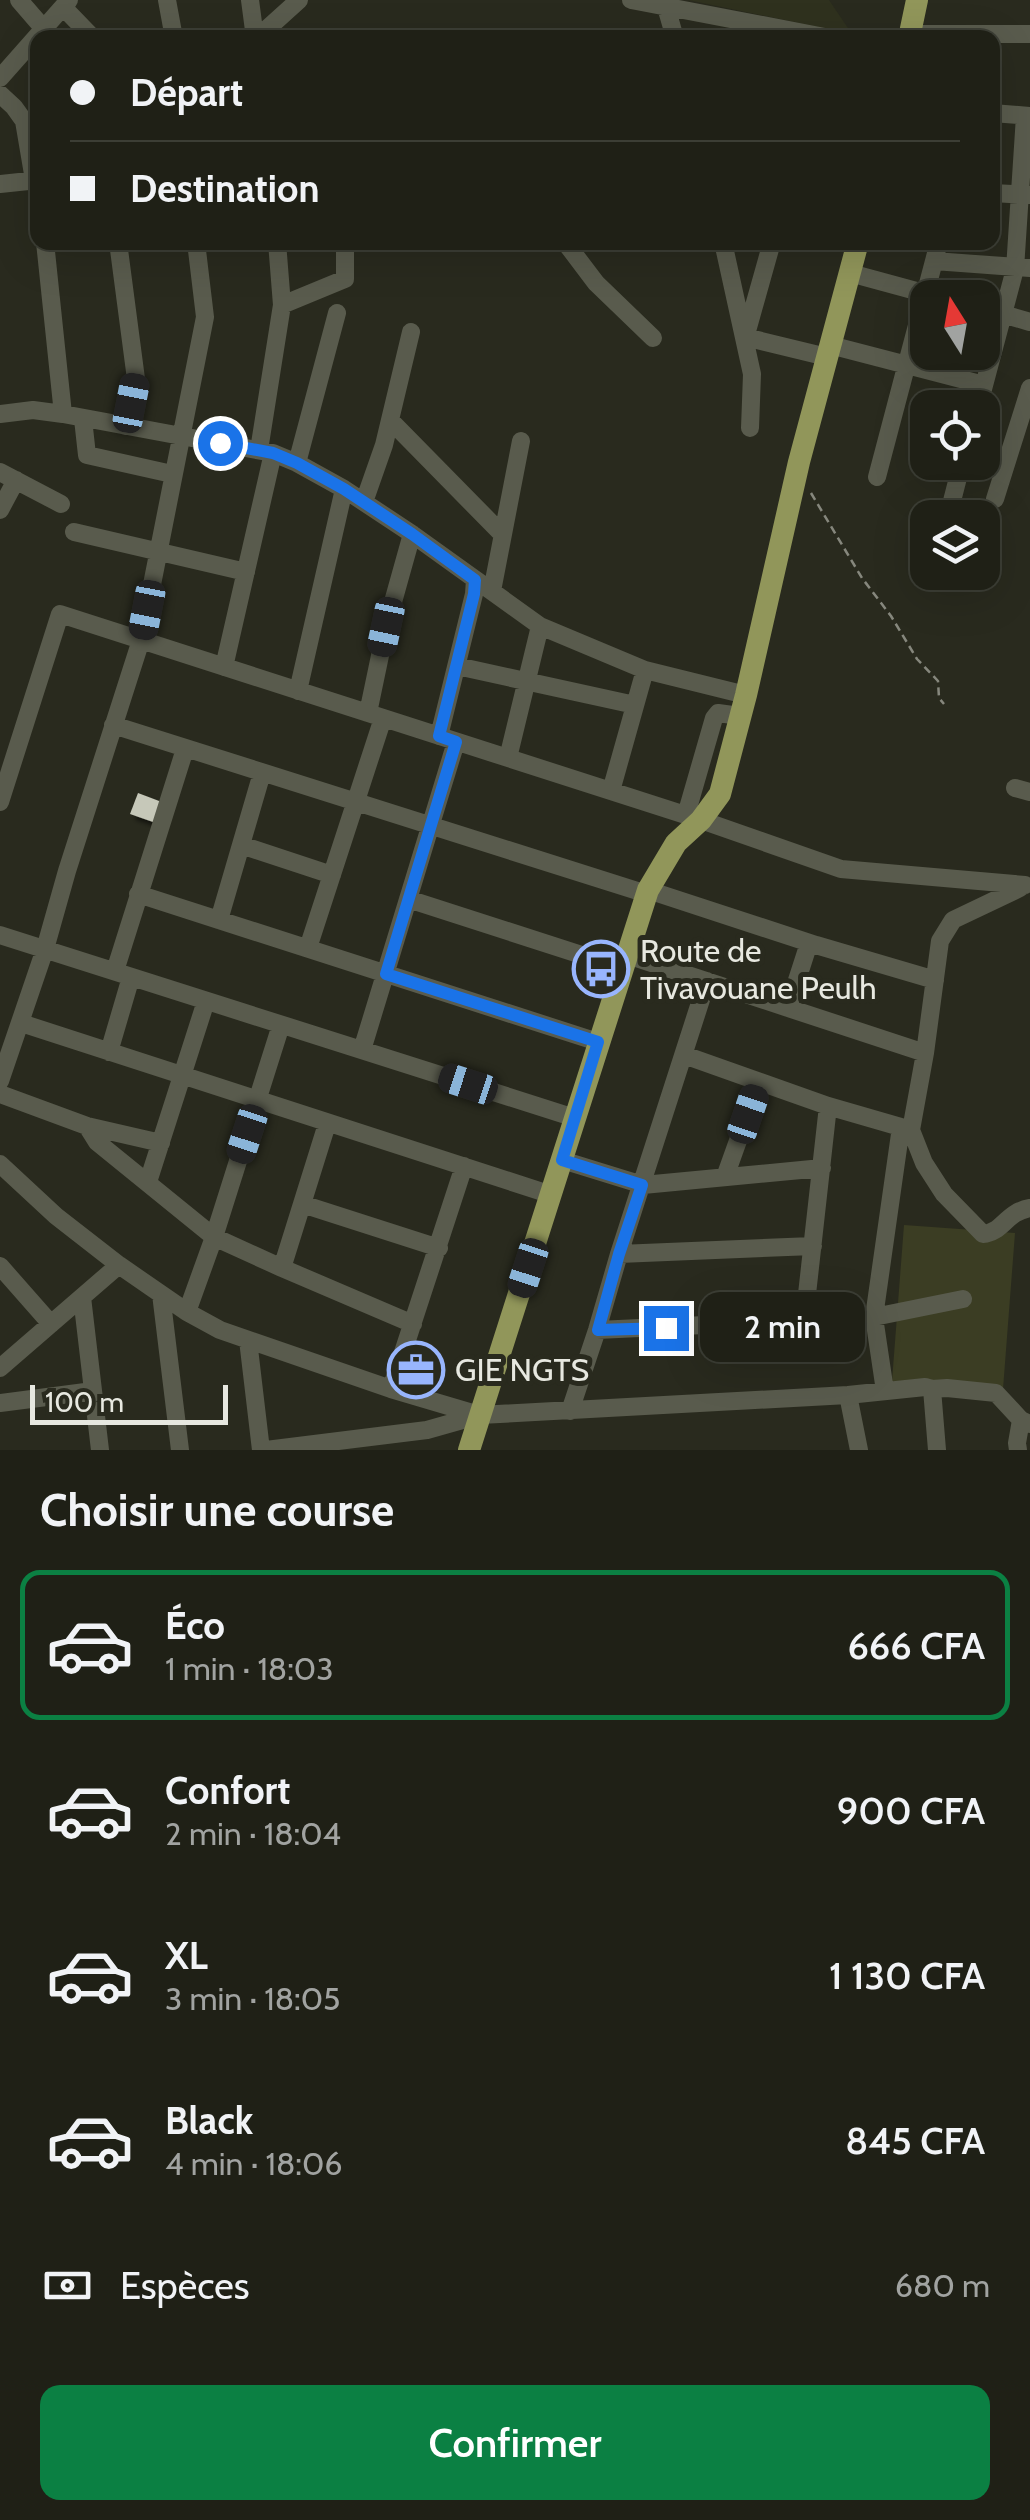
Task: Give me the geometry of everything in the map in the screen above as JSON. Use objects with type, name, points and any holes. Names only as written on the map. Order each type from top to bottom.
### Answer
[{"type":"main road","points":[[911,30],[917,0]]},
{"type":"main road","points":[[469,1450],[648,892],[694,818],[720,794],[799,462],[856,250]]},
{"type":"street","points":[[20,0],[44,29],[66,4],[87,30]]},
{"type":"street","points":[[168,0],[173,30]]},
{"type":"street","points":[[250,0],[255,30]]},
{"type":"street","points":[[265,30],[299,0]]},
{"type":"street","points":[[631,0],[794,30]]},
{"type":"street","points":[[666,4],[673,30]]},
{"type":"street","points":[[1000,34],[1030,34]]},
{"type":"street","points":[[0,78],[30,45]]},
{"type":"street","points":[[0,94],[24,121],[30,150]]},
{"type":"street","points":[[983,390],[1003,314],[1023,269],[1028,116],[1000,114]]},
{"type":"street","points":[[0,184],[30,181]]},
{"type":"street","points":[[1000,193],[1026,195]]},
{"type":"street","points":[[46,250],[63,414]]},
{"type":"street","points":[[119,250],[136,379],[126,426]]},
{"type":"street","points":[[0,1081],[46,949],[141,640],[205,317],[197,250]]},
{"type":"street","points":[[224,667],[246,572],[266,452],[282,305],[278,250]]},
{"type":"street","points":[[282,305],[345,279],[344,250]]},
{"type":"street","points":[[571,250],[596,283],[653,338]]},
{"type":"street","points":[[725,250],[752,374],[750,428]]},
{"type":"street","points":[[746,336],[770,250]]},
{"type":"street","points":[[935,280],[936,252],[1023,269]]},
{"type":"street","points":[[850,272],[910,288]]},
{"type":"street","points":[[297,463],[337,313]]},
{"type":"street","points":[[1000,313],[1030,322]]},
{"type":"street","points":[[364,502],[384,445],[410,332]]},
{"type":"street","points":[[746,336],[906,365],[984,385]]},
{"type":"street","points":[[877,476],[910,355]]},
{"type":"street","points":[[995,499],[1029,396]]},
{"type":"street","points":[[0,414],[34,410],[63,414],[266,452],[297,463],[412,534],[540,626],[743,705]]},
{"type":"street","points":[[83,419],[87,455],[172,474]]},
{"type":"street","points":[[390,420],[502,534]]},
{"type":"street","points":[[492,592],[521,441]]},
{"type":"street","points":[[0,510],[8,476],[61,504]]},
{"type":"street","points":[[298,691],[344,489]]},
{"type":"street","points":[[74,532],[246,572]]},
{"type":"street","points":[[308,948],[356,801],[376,716],[386,627],[412,534]]},
{"type":"street","points":[[362,1050],[431,825],[475,580]]},
{"type":"street","points":[[0,802],[60,614],[841,869],[1028,885]]},
{"type":"street","points":[[508,758],[540,626]]},
{"type":"street","points":[[457,666],[636,706]]},
{"type":"street","points":[[611,791],[645,670]]},
{"type":"street","points":[[113,724],[935,980]]},
{"type":"street","points":[[108,1052],[138,894],[185,749]]},
{"type":"street","points":[[219,920],[262,772]]},
{"type":"street","points":[[242,845],[332,874]]},
{"type":"street","points":[[885,1391],[874,1317],[906,1128],[925,1053],[940,941],[954,920],[1028,885]]},
{"type":"street","points":[[138,894],[598,1042]]},
{"type":"street","points":[[408,899],[625,962],[707,981],[925,1053]]},
{"type":"street","points":[[0,935],[575,1118]]},
{"type":"street","points":[[788,1008],[810,942]]},
{"type":"street","points":[[570,1410],[707,981]]},
{"type":"street","points":[[148,1182],[206,1001]]},
{"type":"street","points":[[21,1024],[552,1195]]},
{"type":"street","points":[[187,1312],[281,1024]]},
{"type":"street","points":[[684,1055],[828,1106],[906,1128],[944,1194],[983,1234],[990,1234],[1018,1210],[1030,1208]]},
{"type":"street","points":[[725,1177],[759,1082]]},
{"type":"street","points":[[0,1094],[86,1126],[161,1143]]},
{"type":"street","points":[[804,1322],[828,1106]]},
{"type":"street","points":[[282,1268],[327,1124]]},
{"type":"street","points":[[86,1126],[97,1142],[214,1236],[413,1324]]},
{"type":"street","points":[[562,1160],[642,1185],[822,1168]]},
{"type":"street","points":[[0,1164],[56,1216],[120,1266],[220,1330],[480,1415]]},
{"type":"street","points":[[391,1389],[464,1166]]},
{"type":"street","points":[[302,1204],[439,1248]]},
{"type":"street","points":[[619,1254],[813,1246]]},
{"type":"street","points":[[0,1266],[51,1324]]},
{"type":"street","points":[[0,1368],[120,1266]]},
{"type":"street","points":[[161,1294],[180,1450]]},
{"type":"street","points":[[82,1298],[100,1450]]},
{"type":"street","points":[[598,1330],[874,1317],[963,1299]]},
{"type":"street","points":[[248,1340],[263,1450],[427,1430],[480,1415],[848,1396],[925,1387],[996,1394],[1026,1422],[1017,1442],[1018,1450]]},
{"type":"street","points":[[932,1389],[937,1450]]},
{"type":"street","points":[[0,1403],[93,1391]]},
{"type":"street","points":[[848,1396],[859,1450]]},
{"type":"path","points":[[799,462],[815,503],[917,659],[938,682],[939,698],[944,704]]},
{"type":"shaded area","points":[[688,0],[829,0],[849,30],[833,30]]},
{"type":"shaded area","points":[[904,1225],[1015,1233],[1003,1389],[892,1381]]},
{"type":"building","points":[[138,793],[167,804],[159,824],[130,814]]},
{"type":"place","name":"Route de Tivavouane Peulh","points":[[601,969]]},
{"type":"place","name":"GIE NGTS","points":[[416,1370]]},
{"type":"route","points":[[220,443],[273,453],[297,463],[344,489],[475,580],[439,736],[456,742],[386,974],[598,1042],[562,1160],[642,1185],[598,1330],[666,1328]]}]
